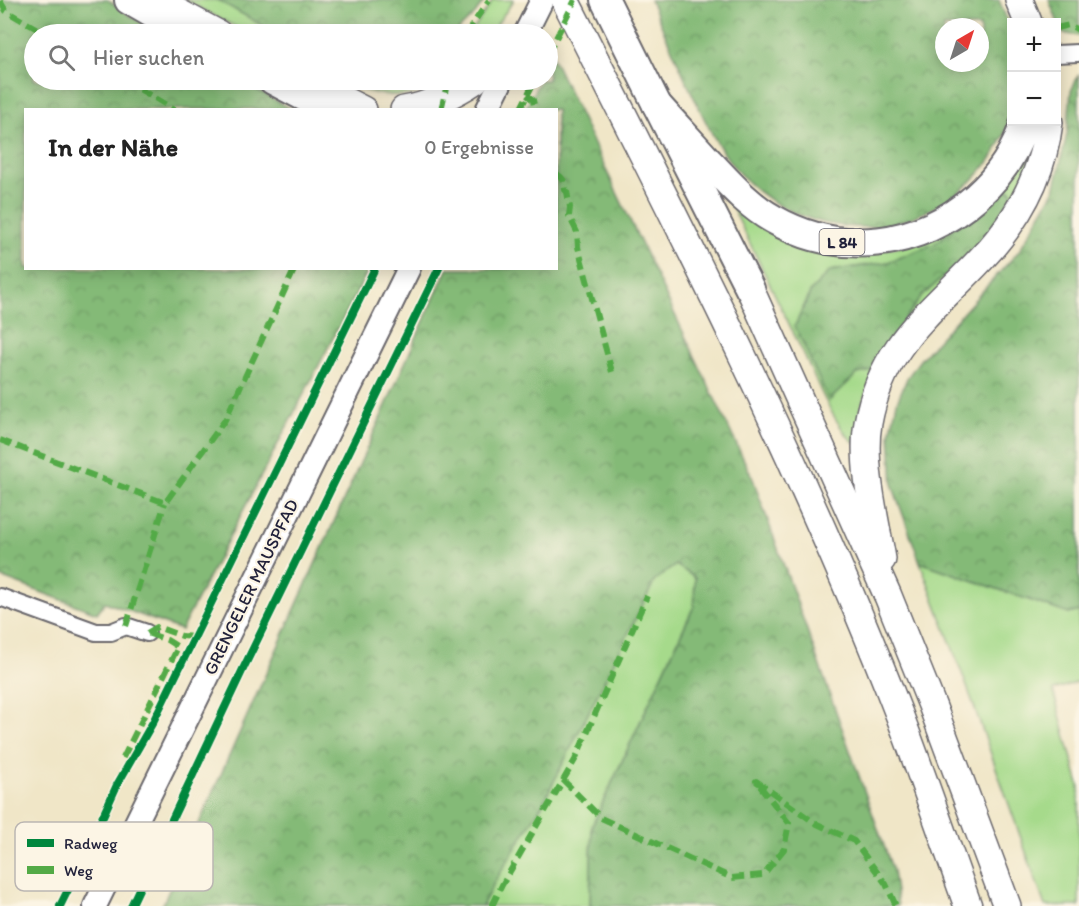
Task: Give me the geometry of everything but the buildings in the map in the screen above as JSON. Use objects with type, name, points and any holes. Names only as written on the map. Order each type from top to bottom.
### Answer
[{"type":"highway","points":[[129,0],[171,24]]},
{"type":"highway","points":[[156,0],[198,24]]},
{"type":"highway","points":[[565,0],[768,411],[826,538],[899,715],[968,906]]},
{"type":"highway","name":"L 84","points":[[605,0],[750,289],[888,596],[932,705],[1007,906]]},
{"type":"highway","points":[[1019,0],[1026,18]]},
{"type":"highway","points":[[302,90],[354,108]]},
{"type":"highway","points":[[322,90],[355,108]]},
{"type":"highway","points":[[416,108],[457,90]]},
{"type":"highway","name":"L 84","points":[[657,105],[731,186],[758,209],[790,228],[826,240],[856,243],[909,236],[938,224],[965,207],[985,189],[999,172],[1017,142],[1023,126]]},
{"type":"highway","name":"L 84","points":[[888,596],[866,459],[867,425],[876,389],[890,358],[912,328],[981,259],[1019,209],[1035,179],[1048,126]]},
{"type":"main road","points":[[530,24],[542,0]]},
{"type":"main road","points":[[488,108],[497,90]]},
{"type":"main road","name":"GRENGELER MAUSPFAD","points":[[136,822],[408,270]]},
{"type":"main road","name":"GRENGELER MAUSPFAD","points":[[95,906],[102,891]]},
{"type":"street","points":[[1061,54],[1078,53]]},
{"type":"street","points":[[0,597],[96,632],[111,632],[126,626],[147,633]]},
{"type":"green space","points":[[0,0],[108,0],[145,24],[24,24],[24,90],[257,90],[289,108],[24,108],[24,270],[368,270],[181,630],[105,602],[97,613],[0,577]]},
{"type":"green space","points":[[185,0],[218,0],[260,24],[230,24]]},
{"type":"green space","points":[[218,0],[485,0],[464,24],[260,24]]},
{"type":"green space","points":[[493,0],[514,0],[497,24],[477,24]]},
{"type":"green space","points":[[650,0],[999,0],[1007,20],[1007,126],[993,155],[980,173],[946,201],[926,212],[882,226],[847,226],[812,220],[780,206],[765,196],[751,185],[731,163],[716,141]]},
{"type":"green space","points":[[1049,0],[1079,0],[1079,36],[1062,33],[1061,18],[1056,18]]},
{"type":"green space","points":[[558,69],[753,479],[893,871],[898,906],[590,906],[592,826],[694,606],[695,578],[676,565],[655,580],[542,805],[482,906],[162,906],[169,891],[213,891],[213,822],[200,822],[447,270],[558,270],[558,108],[526,108],[535,90],[558,90]]},
{"type":"green space","points":[[1079,74],[1079,611],[1069,614],[920,562],[893,487],[890,434],[897,402],[907,378],[920,360],[1019,251],[1054,191],[1067,134],[1071,91]]},
{"type":"green space","points":[[364,90],[423,90],[407,95]]},
{"type":"green space","points":[[1030,126],[1041,126],[1036,152],[1026,180],[1012,208],[987,241],[933,294],[886,351],[863,401],[854,442],[847,436],[827,404],[727,196],[729,193],[762,221],[800,240],[842,250],[885,249],[908,245],[949,226],[985,198],[1001,182],[1014,163]],"holes":[[[1001,190],[1011,190],[1015,201],[981,243],[921,297],[884,348],[871,371],[857,374],[829,400],[795,326],[811,291],[830,271],[888,262],[934,244]]]},
{"type":"green space","points":[[1001,190],[1011,190],[1015,201],[981,243],[921,297],[884,348],[871,371],[857,374],[829,401],[795,326],[811,291],[830,271],[888,262],[934,244]]},
{"type":"green space","points":[[920,562],[1069,614],[1079,611],[1079,682],[1053,690],[1079,785],[1079,906],[1045,906]]},
{"type":"green space","points":[[676,565],[695,578],[694,606],[592,826],[590,906],[482,906],[542,805],[655,580]]},
{"type":"marked path","points":[[473,24],[489,0]]},
{"type":"marked path","points":[[558,34],[575,0]]},
{"type":"marked path","points":[[0,1],[6,11],[29,24]]},
{"type":"marked path","points":[[1061,27],[1069,25],[1079,30]]},
{"type":"marked path","points":[[141,90],[172,108]]},
{"type":"marked path","points":[[441,108],[446,90]]},
{"type":"marked path","points":[[521,108],[530,90]]},
{"type":"marked path","points":[[527,95],[533,100],[535,108]]},
{"type":"marked path","points":[[558,175],[564,181],[570,207],[569,216],[577,232],[578,247],[612,372]]},
{"type":"marked path","points":[[0,440],[165,503],[225,420],[294,270]]},
{"type":"marked path","points":[[126,626],[165,503]]},
{"type":"marked path","points":[[492,906],[575,760],[647,596]]},
{"type":"marked path","points":[[147,633],[157,627],[182,636],[194,637]]},
{"type":"marked path","points":[[123,758],[178,647],[167,640],[147,633]]},
{"type":"marked path","points":[[563,780],[601,818],[732,878],[763,875],[784,849],[789,823],[756,781],[815,823],[854,841],[886,884],[896,906]]},
{"type":"cycle path","points":[[100,822],[117,785],[153,722],[374,270]]},
{"type":"cycle path","points":[[171,822],[438,270]]},
{"type":"cycle path","points":[[60,906],[68,891]]},
{"type":"cycle path","points":[[131,906],[138,891]]}]
